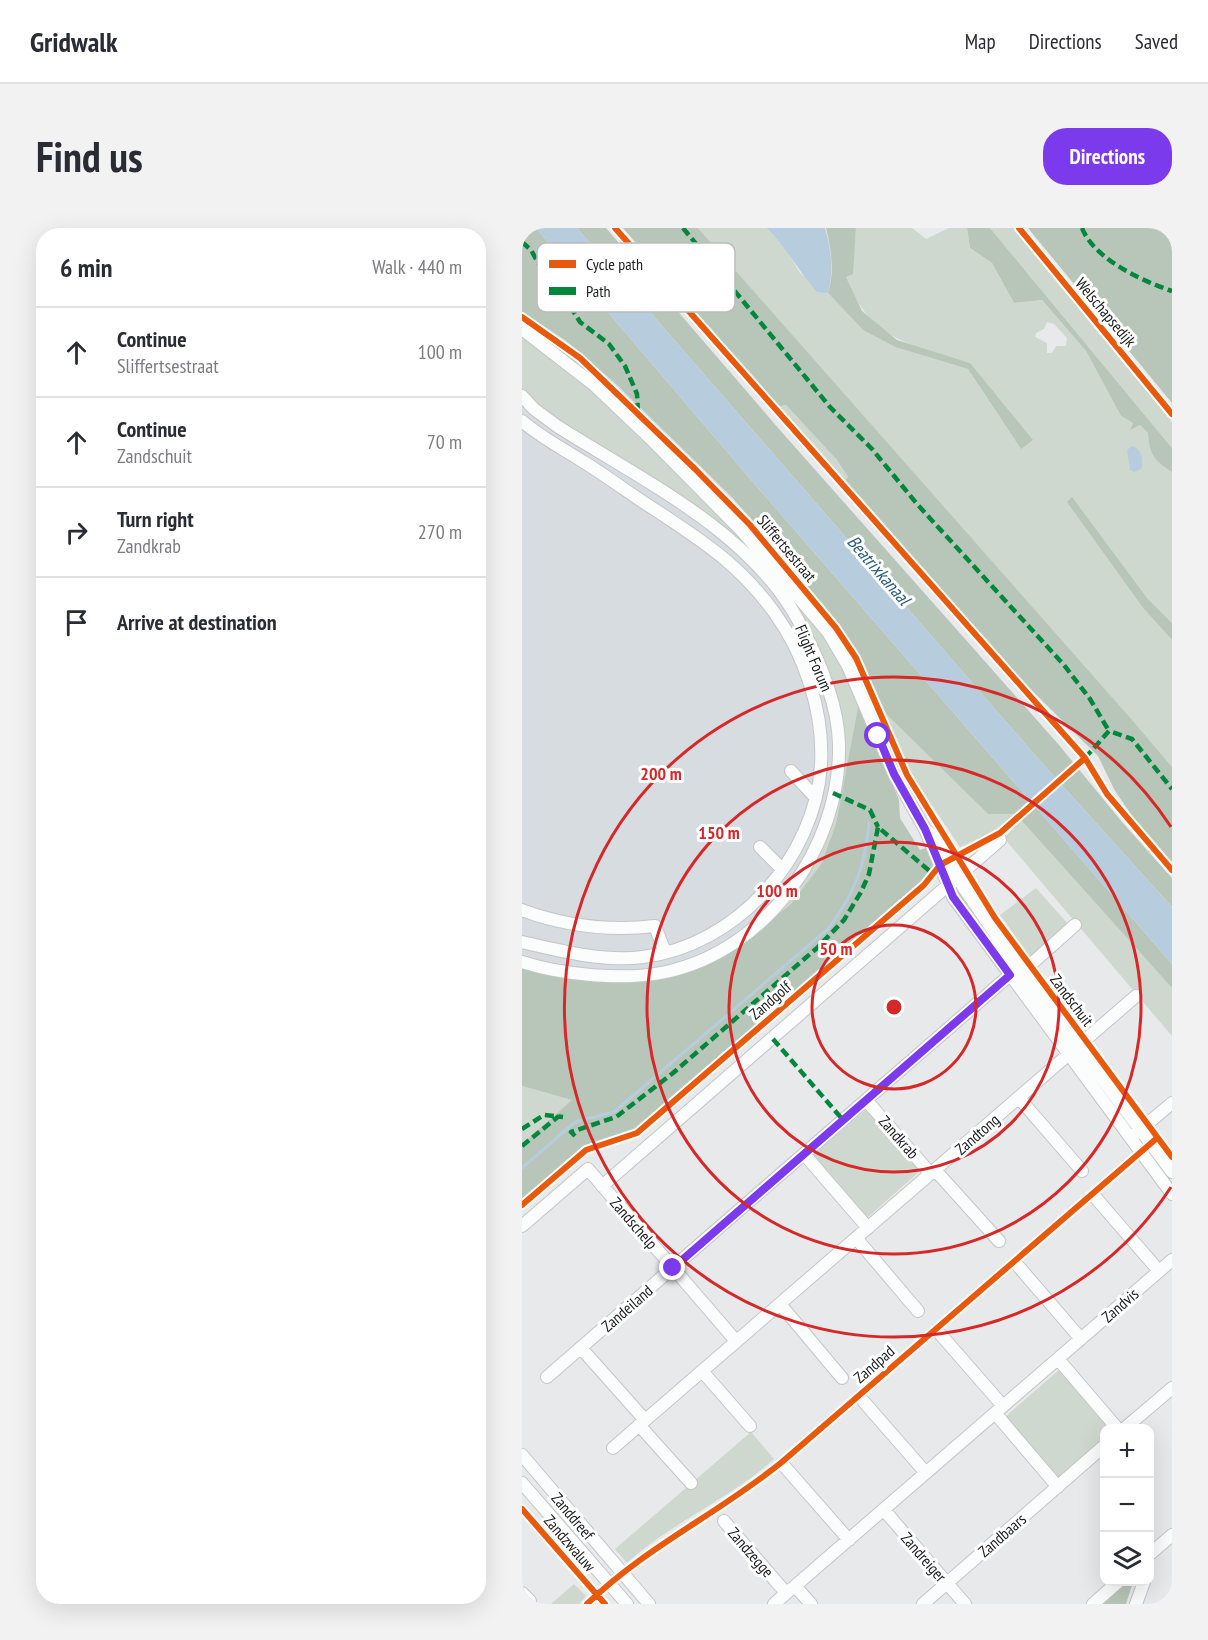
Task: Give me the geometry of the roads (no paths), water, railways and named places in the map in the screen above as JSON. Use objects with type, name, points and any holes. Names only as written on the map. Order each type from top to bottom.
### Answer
[{"type":"street","name":"Sliffertsestraat","points":[[522,329],[593,384],[653,441],[742,531],[828,632],[848,666],[894,774],[925,829],[948,885]]},
{"type":"street","name":"Flight Forum","points":[[522,396],[534,409],[557,426],[693,512],[727,537],[778,591],[798,619],[824,674],[835,714],[839,744],[833,793],[826,822],[810,860],[782,900],[750,933],[706,958],[665,972],[598,976],[522,962]]},
{"type":"street","name":"Flight Forum","points":[[522,421],[697,536],[749,582],[774,612],[796,651],[812,687],[819,727],[821,766],[807,825],[782,869],[754,903],[721,929],[665,952],[642,957],[583,956],[522,943]]},
{"type":"street","points":[[693,512],[697,536],[727,537]]},
{"type":"street","points":[[791,771],[815,797]]},
{"type":"street","name":"Sliffertsestraat","points":[[925,829],[937,839],[958,877]]},
{"type":"street","name":"Zandgolf","points":[[602,1186],[1000,840]]},
{"type":"street","points":[[760,847],[782,869]]},
{"type":"street","name":"Zandschuit","points":[[958,877],[1068,1056],[1172,1172]]},
{"type":"street","name":"Zandschuit","points":[[948,885],[953,897],[1077,1046],[1135,1133],[1172,1194]]},
{"type":"street","points":[[522,910],[556,921],[602,928],[655,926],[665,952]]},
{"type":"street","name":"Zandkrab","points":[[673,1268],[866,1100],[1075,925]]},
{"type":"street","points":[[522,943],[537,966]]},
{"type":"street","name":"Zandtong","points":[[736,1341],[1136,996]]},
{"type":"street","points":[[1019,1098],[1082,1171]]},
{"type":"street","name":"Zandkrab","points":[[866,1100],[933,1172]]},
{"type":"street","points":[[1135,1133],[1172,1103]]},
{"type":"street","points":[[804,1154],[868,1228]]},
{"type":"street","points":[[522,1226],[588,1169],[602,1186]]},
{"type":"street","points":[[933,1172],[999,1241]]},
{"type":"street","name":"Zandschelp","points":[[602,1186],[736,1341]]},
{"type":"street","points":[[1095,1197],[1159,1271]]},
{"type":"street","points":[[856,1238],[918,1311]]},
{"type":"street","name":"Zandvis","points":[[884,1510],[1172,1260]]},
{"type":"street","name":"Zandeiland","points":[[547,1377],[673,1268]]},
{"type":"street","points":[[1019,1268],[1081,1339]]},
{"type":"street","points":[[780,1304],[842,1378]]},
{"type":"street","points":[[941,1335],[1058,1487]]},
{"type":"street","points":[[613,1448],[736,1341]]},
{"type":"street","points":[[581,1348],[691,1484]]},
{"type":"street","points":[[1058,1359],[1114,1424]]},
{"type":"street","points":[[702,1371],[750,1426]]},
{"type":"street","points":[[1130,1424],[1172,1388]]},
{"type":"street","points":[[864,1402],[927,1473]]},
{"type":"street","name":"Zandbaars","points":[[947,1583],[1100,1450]]},
{"type":"street","name":"Zanddreef","points":[[522,1455],[649,1604]]},
{"type":"street","points":[[785,1467],[849,1540]]},
{"type":"street","name":"Zanddreef","points":[[522,1482],[627,1604]]},
{"type":"street","name":"Zandzegge","points":[[774,1604],[884,1510]]},
{"type":"street","name":"Zandreiger","points":[[884,1510],[965,1604]]},
{"type":"street","name":"Zandzegge","points":[[724,1521],[791,1589],[811,1604]]},
{"type":"street","points":[[1154,1550],[1172,1535]]},
{"type":"street","points":[[922,1604],[947,1583]]},
{"type":"street","points":[[1093,1604],[1113,1586]]},
{"type":"street","points":[[1136,1604],[1142,1586]]},
{"type":"water","points":[[536,228],[577,228],[590,243],[549,243]]},
{"type":"water","points":[[766,228],[825,228],[831,260],[828,293],[817,292]]},
{"type":"water","points":[[608,312],[650,312],[1042,763],[1172,907],[1172,964]]},
{"type":"water","points":[[1132,446],[1140,452],[1142,459],[1141,469],[1134,472],[1130,470],[1127,450]]},
{"type":"waterway","points":[[522,1168],[575,1122],[614,1112],[829,928],[846,903],[857,878],[865,853],[869,823]]},
{"type":"water label","name":"Beatrixkanaal","points":[[879,570]]}]
